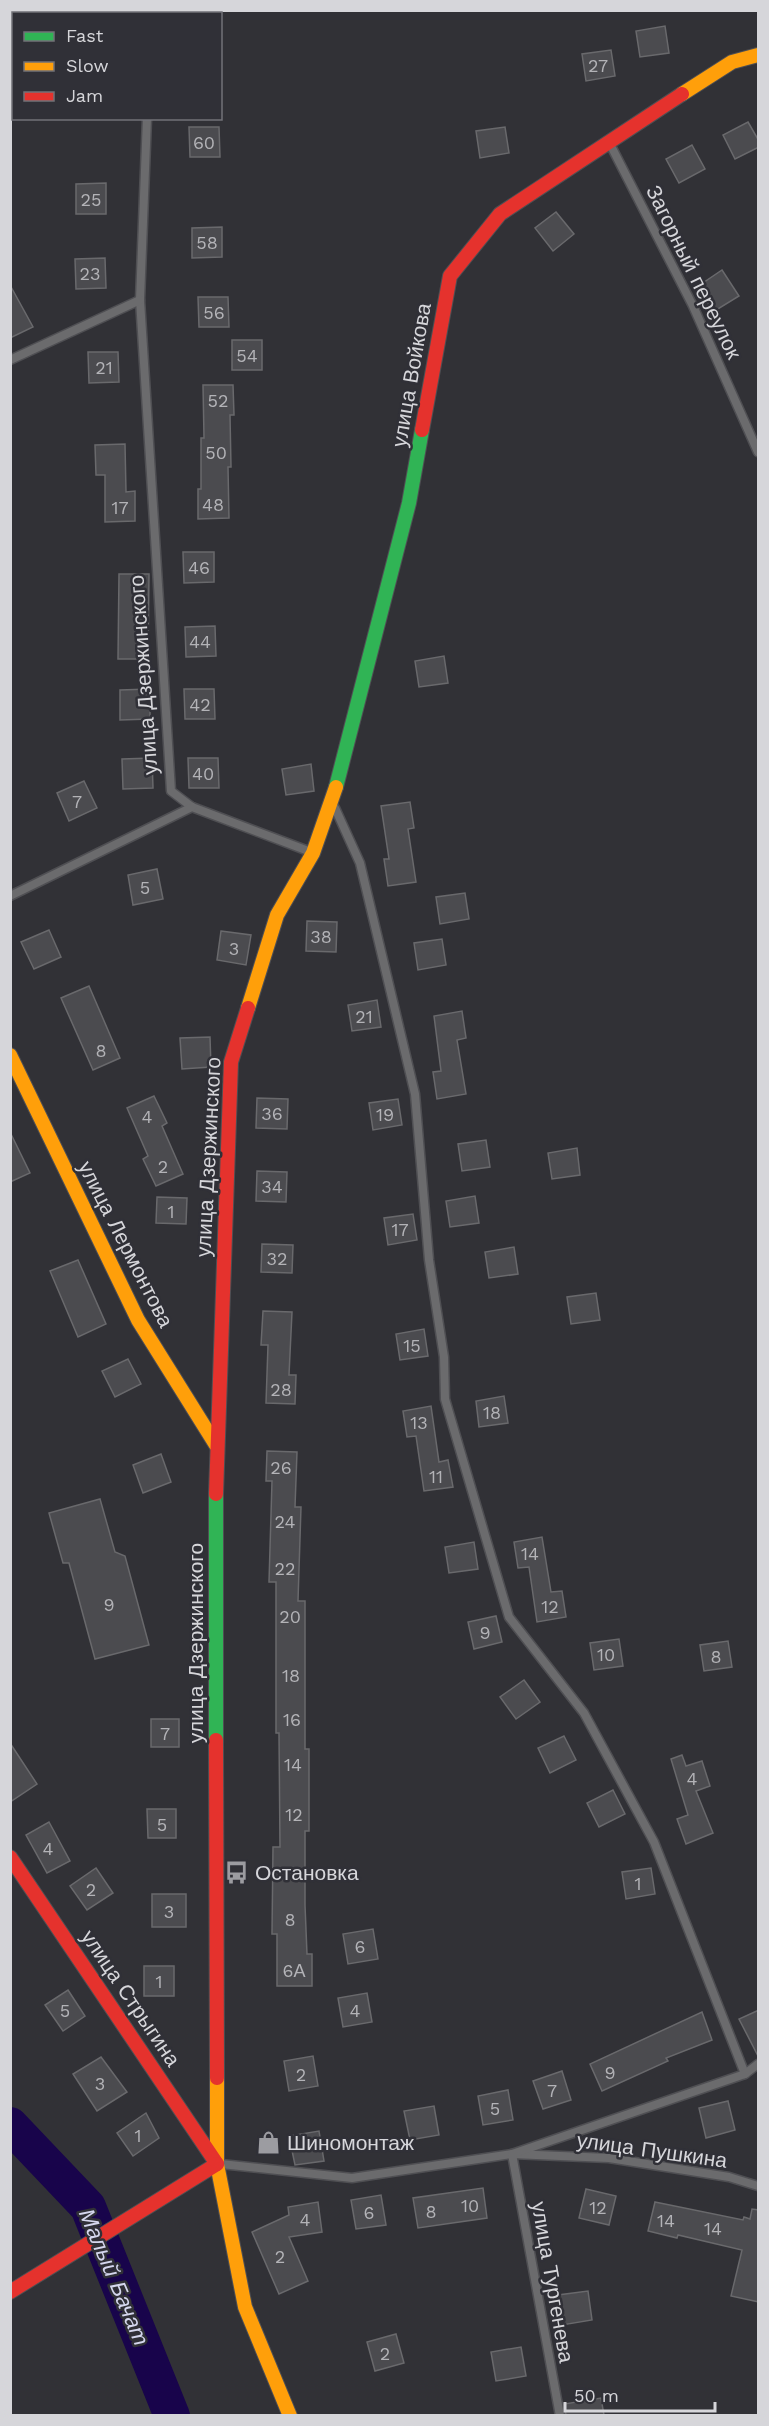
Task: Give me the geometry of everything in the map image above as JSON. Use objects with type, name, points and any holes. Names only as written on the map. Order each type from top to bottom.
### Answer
[{"type":"street","name":"улица Войкова","points":[[313,853],[332,801],[409,502],[450,276],[500,214],[732,62],[759,56]]},
{"type":"street","name":"улица Дзержинского","points":[[217,2164],[216,1445],[231,1062],[277,915],[313,853]]},
{"type":"street","name":"улица Лермонтова","points":[[10,1055],[138,1320],[216,1445]]},
{"type":"street","name":"улица Стрыгина","points":[[10,1857],[217,2164]]},
{"type":"street","points":[[10,2292],[217,2164],[245,2307],[290,2415]]},
{"type":"lane","name":"улица Дзержинского","points":[[147,120],[140,300],[171,791],[192,807],[313,853]]},
{"type":"lane","name":"Загорный переулок","points":[[609,142],[693,306],[759,452]]},
{"type":"lane","points":[[10,360],[140,300]]},
{"type":"lane","points":[[332,801],[360,863],[415,1094],[429,1260],[444,1357],[445,1399],[509,1617],[584,1713],[654,1842],[745,2074]]},
{"type":"lane","points":[[10,896],[192,807]]},
{"type":"lane","points":[[512,2154],[745,2074],[759,2064]]},
{"type":"lane","name":"улица Пушкина","points":[[217,2164],[352,2178],[512,2154],[609,2158],[729,2177],[759,2186]]},
{"type":"lane","name":"улица Тургенева","points":[[512,2154],[560,2415]]},
{"type":"building","points":[[665,26],[669,53],[640,57],[636,31]]},
{"type":"building","points":[[611,50],[615,76],[586,81],[582,54]]},
{"type":"building","points":[[748,122],[759,141],[759,147],[735,159],[723,135]]},
{"type":"building","points":[[189,127],[219,127],[220,157],[190,157]]},
{"type":"building","points":[[505,127],[509,153],[480,158],[476,131]]},
{"type":"building","points":[[692,145],[705,169],[679,183],[666,159]]},
{"type":"building","points":[[106,183],[106,214],[76,214],[76,184]]},
{"type":"building","points":[[556,212],[574,234],[553,251],[535,228]]},
{"type":"building","points":[[222,227],[222,257],[192,258],[192,228]]},
{"type":"building","points":[[105,258],[106,288],[76,289],[75,259]]},
{"type":"building","points":[[722,270],[739,296],[713,312],[697,287]]},
{"type":"building","points":[[10,285],[33,327],[10,338]]},
{"type":"building","points":[[198,297],[228,297],[229,327],[199,327]]},
{"type":"building","points":[[232,340],[262,340],[262,370],[232,370]]},
{"type":"building","points":[[88,352],[118,352],[119,382],[89,383]]},
{"type":"building","points":[[203,385],[233,385],[234,415],[230,415],[231,467],[228,467],[229,518],[198,519],[198,489],[201,489],[201,438],[204,438]]},
{"type":"building","points":[[125,444],[126,492],[135,491],[135,521],[105,522],[105,475],[96,475],[95,445]]},
{"type":"building","points":[[183,552],[214,552],[214,582],[184,583]]},
{"type":"building","points":[[119,574],[149,574],[148,659],[118,659]]},
{"type":"building","points":[[215,626],[216,656],[186,657],[185,627]]},
{"type":"building","points":[[444,656],[448,683],[419,687],[415,661]]},
{"type":"building","points":[[150,689],[150,719],[120,720],[120,690]]},
{"type":"building","points":[[184,689],[214,689],[215,719],[185,719]]},
{"type":"building","points":[[152,758],[153,788],[123,789],[122,759]]},
{"type":"building","points":[[188,758],[218,758],[219,788],[189,788]]},
{"type":"building","points":[[311,764],[314,791],[286,795],[282,769]]},
{"type":"building","points":[[84,781],[97,808],[69,821],[57,793]]},
{"type":"building","points":[[410,802],[414,828],[408,829],[416,882],[388,886],[384,859],[389,859],[381,806]]},
{"type":"building","points":[[157,869],[163,899],[133,905],[128,875]]},
{"type":"building","points":[[465,893],[469,919],[440,924],[436,897]]},
{"type":"building","points":[[307,921],[337,922],[336,952],[306,951]]},
{"type":"building","points":[[49,930],[61,957],[34,969],[21,942]]},
{"type":"building","points":[[221,931],[251,935],[246,965],[217,960]]},
{"type":"building","points":[[442,939],[446,965],[418,970],[414,943]]},
{"type":"building","points":[[89,986],[120,1058],[93,1070],[61,998]]},
{"type":"building","points":[[377,1000],[381,1027],[352,1031],[348,1005]]},
{"type":"building","points":[[462,1011],[466,1038],[457,1040],[466,1094],[437,1099],[433,1072],[441,1071],[434,1016]]},
{"type":"building","points":[[210,1037],[211,1067],[182,1069],[180,1038]]},
{"type":"building","points":[[154,1096],[167,1123],[162,1126],[183,1174],[156,1186],[143,1159],[148,1156],[127,1108]]},
{"type":"building","points":[[257,1098],[288,1099],[287,1129],[256,1128]]},
{"type":"building","points":[[398,1099],[402,1125],[373,1130],[369,1103]]},
{"type":"building","points":[[10,1132],[30,1173],[10,1182]]},
{"type":"building","points":[[486,1140],[490,1167],[462,1171],[458,1144]]},
{"type":"building","points":[[577,1148],[580,1175],[552,1179],[548,1153]]},
{"type":"building","points":[[257,1171],[287,1172],[286,1202],[256,1201]]},
{"type":"building","points":[[475,1196],[479,1223],[450,1227],[446,1201]]},
{"type":"building","points":[[157,1197],[187,1198],[186,1224],[156,1223]]},
{"type":"building","points":[[413,1214],[417,1240],[388,1245],[384,1218]]},
{"type":"building","points":[[262,1244],[293,1245],[292,1273],[261,1272]]},
{"type":"building","points":[[514,1247],[518,1274],[489,1278],[485,1252]]},
{"type":"building","points":[[78,1260],[106,1324],[78,1337],[50,1271]]},
{"type":"building","points":[[596,1293],[600,1320],[571,1324],[567,1297]]},
{"type":"building","points":[[263,1311],[292,1312],[289,1375],[296,1375],[295,1404],[266,1403],[268,1345],[261,1345]]},
{"type":"building","points":[[424,1329],[428,1356],[400,1360],[396,1334]]},
{"type":"building","points":[[128,1359],[141,1384],[115,1397],[102,1371]]},
{"type":"building","points":[[504,1396],[508,1423],[479,1427],[476,1401]]},
{"type":"building","points":[[431,1406],[439,1462],[448,1460],[453,1487],[424,1491],[416,1436],[407,1437],[403,1411]]},
{"type":"building","points":[[267,1451],[297,1452],[295,1507],[301,1507],[298,1601],[305,1601],[305,1749],[309,1749],[309,1831],[305,1831],[305,1905],[307,1954],[312,1954],[312,1986],[277,1986],[277,1934],[272,1934],[273,1847],[280,1847],[279,1733],[276,1733],[276,1582],[269,1582],[272,1481],[266,1481]]},
{"type":"building","points":[[161,1454],[171,1482],[143,1493],[133,1465]]},
{"type":"building","points":[[100,1499],[115,1552],[125,1556],[149,1645],[95,1659],[69,1563],[63,1563],[49,1513]]},
{"type":"building","points":[[542,1537],[551,1592],[562,1591],[566,1617],[537,1622],[529,1567],[518,1568],[514,1542]]},
{"type":"building","points":[[474,1542],[478,1569],[449,1573],[445,1547]]},
{"type":"building","points":[[496,1616],[502,1642],[474,1649],[468,1622]]},
{"type":"building","points":[[619,1639],[623,1666],[594,1670],[590,1643]]},
{"type":"building","points":[[728,1641],[732,1667],[704,1671],[700,1645]]},
{"type":"building","points":[[524,1680],[540,1702],[516,1719],[500,1697]]},
{"type":"building","points":[[151,1719],[179,1719],[179,1747],[151,1747]]},
{"type":"building","points":[[564,1736],[576,1760],[550,1773],[538,1748]]},
{"type":"building","points":[[10,1743],[37,1784],[10,1802]]},
{"type":"building","points":[[682,1755],[686,1766],[702,1761],[710,1786],[696,1791],[713,1833],[686,1844],[677,1819],[688,1815],[671,1759]]},
{"type":"building","points":[[613,1790],[625,1814],[599,1827],[587,1803]]},
{"type":"building","points":[[147,1809],[176,1809],[176,1838],[148,1838]]},
{"type":"building","points":[[49,1822],[70,1861],[47,1873],[26,1835]]},
{"type":"building","points":[[96,1868],[113,1893],[87,1910],[70,1886]]},
{"type":"building","points":[[651,1868],[655,1894],[626,1899],[622,1872]]},
{"type":"building","points":[[152,1894],[186,1894],[186,1927],[152,1927]]},
{"type":"building","points":[[373,1929],[378,1959],[348,1964],[343,1934]]},
{"type":"building","points":[[144,1966],[174,1966],[174,1996],[144,1996]]},
{"type":"building","points":[[68,1990],[85,2016],[63,2031],[45,2005]]},
{"type":"building","points":[[367,1993],[372,2022],[343,2027],[338,1998]]},
{"type":"building","points":[[759,2010],[759,2058],[739,2019]]},
{"type":"building","points":[[702,2012],[712,2040],[666,2058],[668,2061],[602,2091],[590,2064]]},
{"type":"building","points":[[313,2056],[318,2086],[289,2091],[284,2061]]},
{"type":"building","points":[[101,2057],[127,2092],[97,2111],[73,2074]]},
{"type":"building","points":[[562,2071],[571,2100],[543,2109],[533,2081]]},
{"type":"building","points":[[508,2090],[513,2120],[483,2125],[478,2096]]},
{"type":"building","points":[[728,2101],[735,2130],[706,2138],[699,2108]]},
{"type":"building","points":[[434,2106],[439,2135],[410,2140],[404,2111]]},
{"type":"building","points":[[146,2113],[159,2138],[133,2156],[117,2133]]},
{"type":"building","points":[[319,2131],[324,2161],[295,2165],[289,2136]]},
{"type":"building","points":[[483,2188],[487,2218],[418,2228],[413,2198]]},
{"type":"building","points":[[586,2189],[616,2196],[609,2225],[579,2218]]},
{"type":"building","points":[[381,2195],[386,2225],[356,2229],[351,2200]]},
{"type":"building","points":[[318,2202],[322,2232],[289,2237],[308,2281],[279,2294],[252,2232],[289,2215],[288,2207]]},
{"type":"building","points":[[655,2202],[743,2220],[744,2217],[750,2219],[752,2209],[759,2210],[759,2302],[731,2296],[742,2250],[678,2235],[677,2238],[648,2231]]},
{"type":"building","points":[[588,2291],[592,2320],[562,2325],[558,2295]]},
{"type":"building","points":[[396,2334],[404,2363],[375,2371],[367,2342]]},
{"type":"building","points":[[521,2347],[526,2376],[496,2381],[491,2352]]},
{"type":"building","points":[[601,2398],[604,2415],[566,2415],[564,2404]]},
{"type":"waterway","name":"Малый Бачат","points":[[10,2125],[88,2207],[172,2416]]},
{"type":"traffic: fast","points":[[336,787],[409,503],[422,430]]},
{"type":"traffic: fast","points":[[216,1494],[216,1740]]},
{"type":"traffic: slow","points":[[682,94],[732,62],[758,55]]},
{"type":"traffic: slow","points":[[248,1008],[277,915],[313,853],[336,787]]},
{"type":"traffic: slow","points":[[10,1055],[138,1320],[216,1445]]},
{"type":"traffic: slow","points":[[217,2078],[217,2164],[245,2307],[290,2416]]},
{"type":"traffic: jam","points":[[422,430],[450,276],[500,214],[682,94]]},
{"type":"traffic: jam","points":[[216,1494],[231,1062],[248,1008]]},
{"type":"traffic: jam","points":[[216,1740],[217,2078]]},
{"type":"traffic: jam","points":[[10,1857],[217,2164]]},
{"type":"traffic: jam","points":[[10,2292],[217,2164]]},
{"type":"place","name":"Остановка","points":[[237,1872]]},
{"type":"place","name":"Шиномонтаж","points":[[269,2142]]}]
